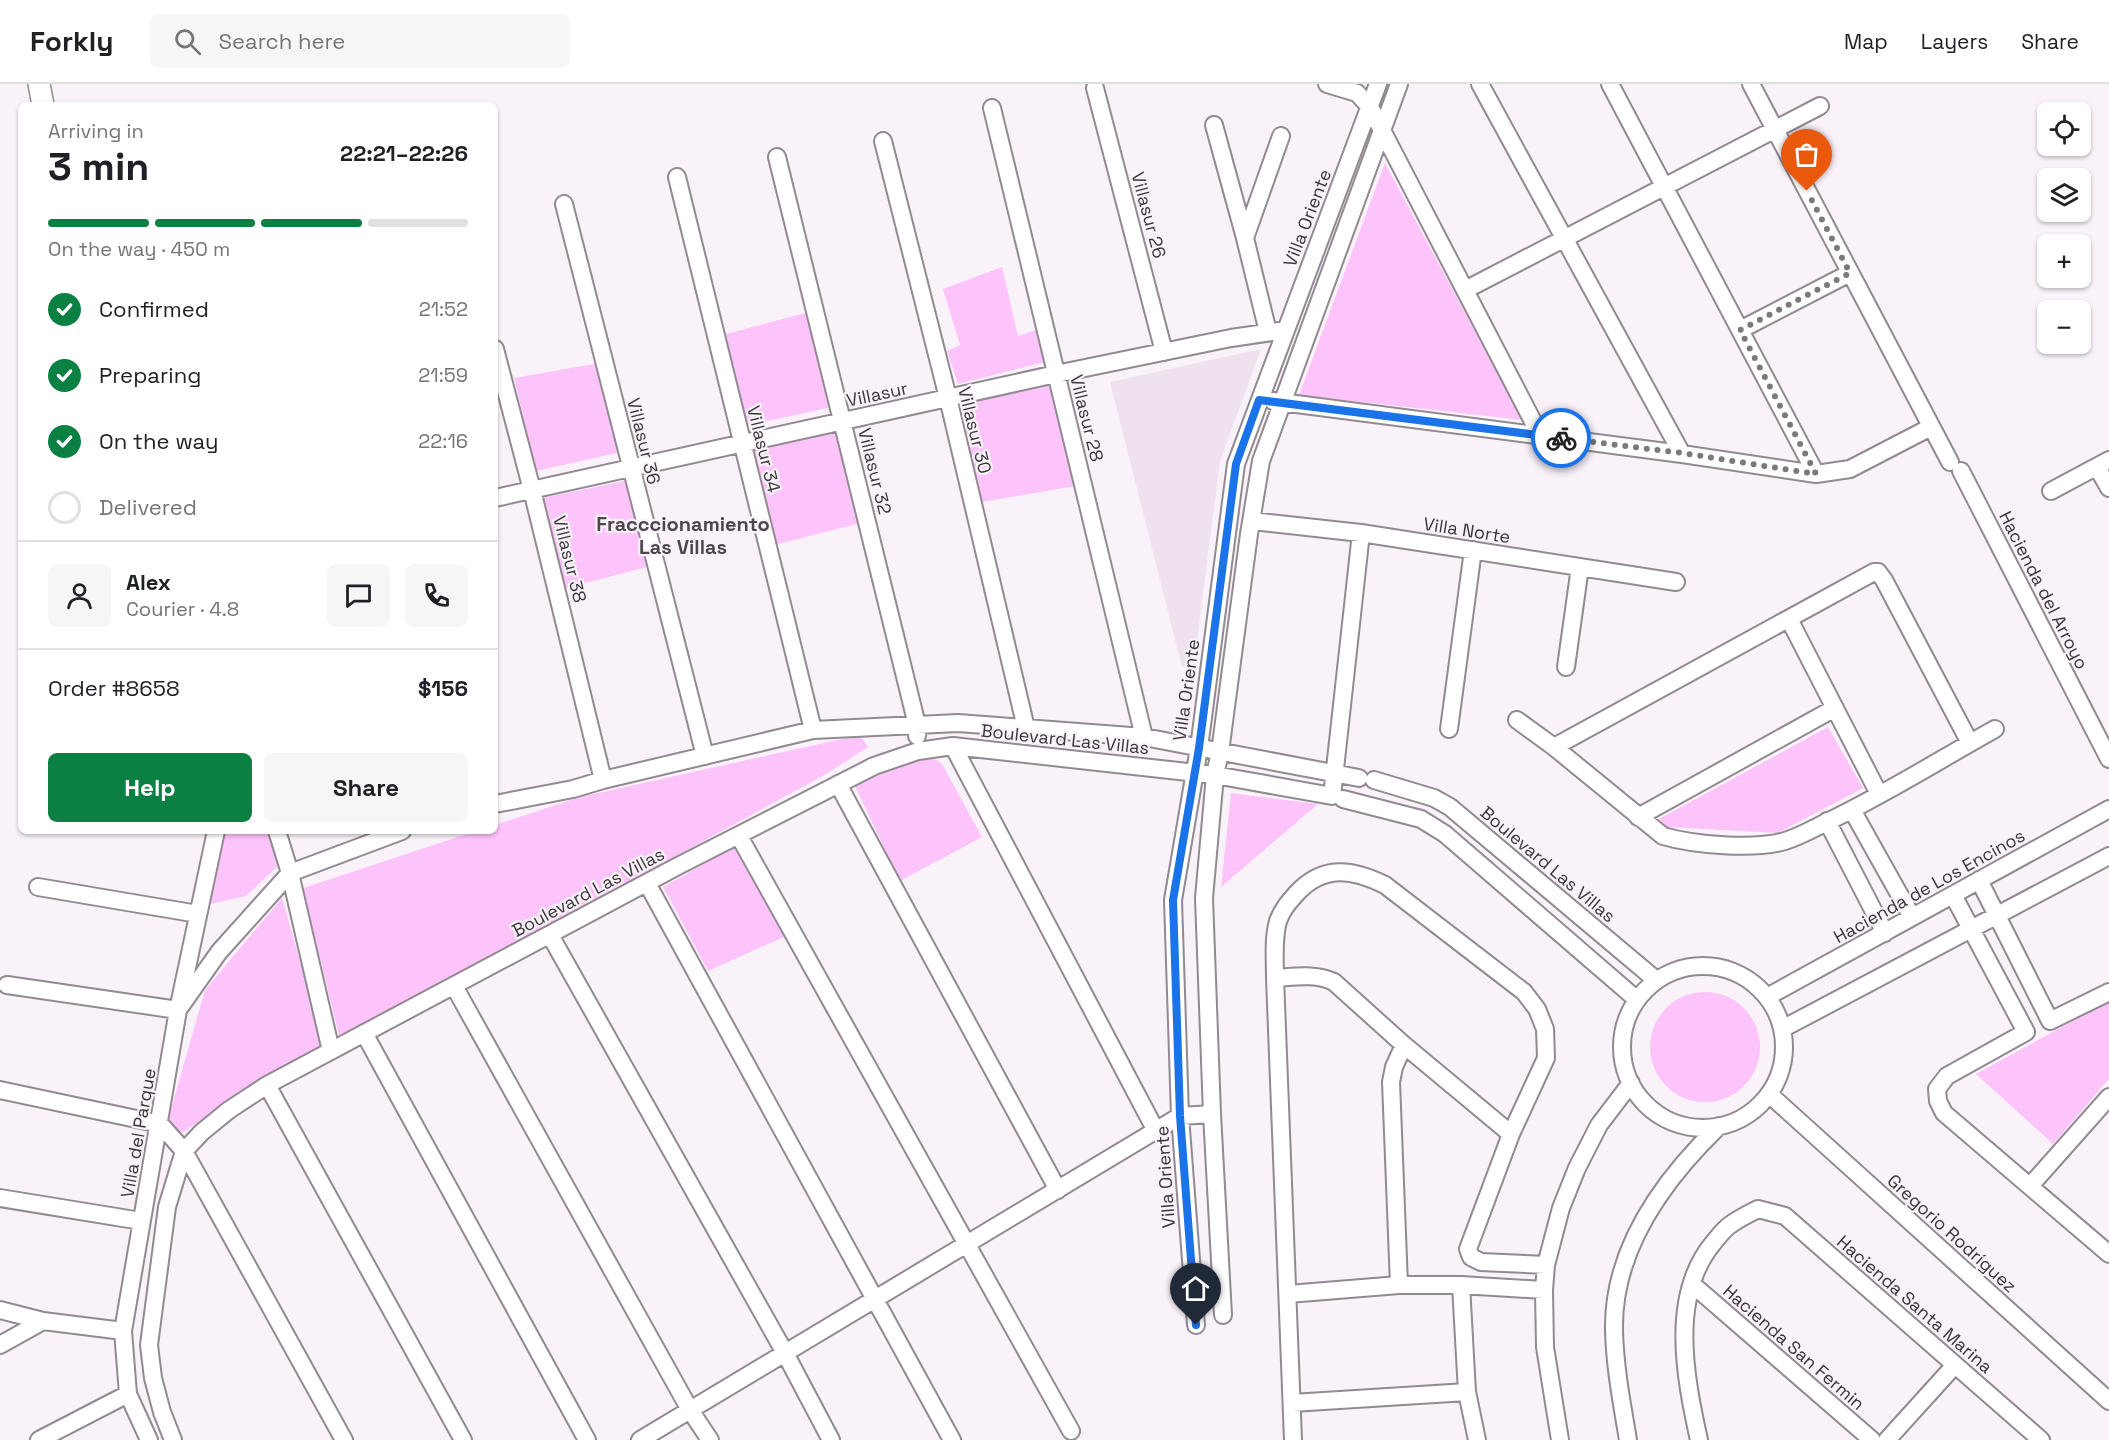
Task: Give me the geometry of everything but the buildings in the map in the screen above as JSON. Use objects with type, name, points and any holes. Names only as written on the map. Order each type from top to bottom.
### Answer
[{"type":"street","points":[[39,84],[42,102]]},
{"type":"street","points":[[1327,84],[1357,93],[1370,107],[1540,435]]},
{"type":"street","name":"Villa Oriente","points":[[1196,1325],[1180,1116],[1173,900],[1199,748],[1236,464],[1378,84]]},
{"type":"street","points":[[1223,1315],[1212,1114],[1204,898],[1215,775],[1261,461],[1399,84]]},
{"type":"street","points":[[1480,84],[1682,453]]},
{"type":"street","points":[[1610,84],[1816,474]]},
{"type":"street","name":"Hacienda del Arroyo","points":[[1751,84],[2109,759]]},
{"type":"street","name":"Villasur 26","points":[[1095,88],[1164,352]]},
{"type":"street","points":[[1465,290],[1820,106]]},
{"type":"street","name":"Villasur 28","points":[[992,108],[1144,737]]},
{"type":"street","points":[[1214,125],[1268,332]]},
{"type":"street","points":[[1245,238],[1281,136]]},
{"type":"street","name":"Villasur 30","points":[[883,141],[948,398],[1026,728]]},
{"type":"street","name":"Villasur 32","points":[[777,157],[917,725],[918,751]]},
{"type":"street","name":"Villasur 34","points":[[677,177],[813,730]]},
{"type":"street","name":"Villasur 36","points":[[564,204],[705,756]]},
{"type":"street","points":[[1740,330],[1850,273]]},
{"type":"street","name":"Villasur","points":[[498,497],[1056,374],[1286,330]]},
{"type":"street","name":"Villasur 38","points":[[498,360],[603,780]]},
{"type":"street","points":[[1259,400],[1682,453],[1816,474],[1850,469],[1931,427]]},
{"type":"street","points":[[2050,491],[2103,464],[2109,488]]},
{"type":"street","name":"Villa Norte","points":[[1252,521],[1361,533],[1676,582]]},
{"type":"street","points":[[1338,798],[1336,774],[1361,533]]},
{"type":"street","points":[[1449,729],[1473,550]]},
{"type":"street","points":[[1566,667],[1580,567]]},
{"type":"street","points":[[1554,747],[1870,573],[1878,572],[1970,743]]},
{"type":"street","points":[[1789,619],[1879,794]]},
{"type":"street","points":[[1638,817],[1834,708]]},
{"type":"street","points":[[1516,720],[1554,747],[1663,836],[1682,841],[1754,845],[1785,841],[1852,810],[1995,729]]},
{"type":"street","name":"Boulevard Las Villas","points":[[498,799],[573,789],[813,730],[958,723],[1144,737],[1366,779],[1443,802],[1656,980]]},
{"type":"street","points":[[953,746],[1156,1131]]},
{"type":"street","name":"Boulevard Las Villas","points":[[173,1440],[162,1412],[153,1378],[149,1345],[167,1207],[184,1151],[202,1132],[229,1110],[267,1085],[364,1033],[838,784],[874,766],[918,751],[953,746],[1215,775],[1338,798],[1421,819],[1445,834],[1635,998]]},
{"type":"street","points":[[838,784],[1058,1190]]},
{"type":"street","points":[[1394,812],[1408,790]]},
{"type":"street","name":"Hacienda de Los Encinos","points":[[1767,997],[2109,809]]},
{"type":"street","points":[[1852,810],[1912,917]]},
{"type":"street","points":[[1827,821],[1885,933]]},
{"type":"street","name":"Villa del Parque","points":[[149,1440],[128,1395],[123,1331],[178,1011],[215,834]]},
{"type":"street","points":[[278,834],[290,873],[331,1051]]},
{"type":"street","points":[[7,985],[178,1011],[219,952],[290,873],[391,834]]},
{"type":"street","points":[[739,836],[1071,1431]]},
{"type":"street","points":[[1782,1029],[2109,856]]},
{"type":"street","points":[[1293,1440],[1275,937],[1283,908],[1298,891],[1326,873],[1347,872],[1367,876],[1385,885],[1524,992],[1537,1009],[1545,1029],[1546,1058],[1512,1134],[1468,1249],[1471,1257],[1480,1262],[1546,1265]]},
{"type":"street","points":[[1979,880],[2050,1022],[2109,992]]},
{"type":"street","points":[[646,883],[952,1440]]},
{"type":"street","points":[[38,887],[198,914]]},
{"type":"street","points":[[1953,895],[2026,1032],[1947,1076],[1937,1089],[1938,1101],[1944,1113],[2109,1254]]},
{"type":"street","points":[[550,935],[785,1353],[831,1440]]},
{"type":"street","points":[[1694,966],[1722,968],[1747,979],[1767,997],[1774,1007],[1782,1029],[1784,1056],[1769,1094],[1747,1115],[1719,1126],[1689,1127],[1662,1116],[1649,1107],[1631,1083],[1623,1056],[1624,1027],[1635,998],[1656,980],[1674,971],[1694,966]]},
{"type":"street","points":[[1275,978],[1311,976],[1326,978],[1334,982],[1404,1045],[1512,1134]]},
{"type":"street","points":[[454,986],[690,1410],[710,1440]]},
{"type":"street","points":[[364,1033],[587,1440]]},
{"type":"street","points":[[1399,1285],[1391,1082],[1394,1067],[1404,1045]]},
{"type":"street","points":[[1560,1440],[1545,1347],[1546,1265],[1562,1208],[1577,1168],[1599,1125],[1631,1083]]},
{"type":"street","points":[[267,1085],[464,1440]]},
{"type":"street","points":[[0,1090],[160,1124],[184,1151],[344,1440]]},
{"type":"street","name":"Gregorio Rodríguez","points":[[1769,1094],[2109,1401]]},
{"type":"street","points":[[2030,1186],[2109,1097]]},
{"type":"street","points":[[640,1440],[1180,1116],[1212,1114]]},
{"type":"street","points":[[1628,1440],[1617,1374],[1614,1329],[1619,1285],[1630,1246],[1665,1186],[1719,1126]]},
{"type":"street","points":[[0,1198],[141,1221]]},
{"type":"street","name":"Hacienda Santa Marina","points":[[1692,1284],[1705,1253],[1728,1225],[1758,1209],[1785,1216],[2041,1440]]},
{"type":"street","points":[[1692,1284],[1686,1315],[1685,1351],[1689,1398],[1701,1437]]},
{"type":"street","name":"Hacienda San Fermin","points":[[1692,1284],[1872,1440]]},
{"type":"street","points":[[1288,1294],[1399,1285],[1461,1285],[1544,1290]]},
{"type":"street","points":[[1461,1285],[1467,1392],[1477,1440]]},
{"type":"street","points":[[0,1310],[43,1321],[123,1331]]},
{"type":"street","points":[[0,1345],[43,1321]]},
{"type":"street","points":[[1887,1440],[1954,1366]]},
{"type":"street","points":[[1292,1402],[1467,1392]]},
{"type":"street","points":[[39,1440],[128,1395]]},
{"type":"shaded area","points":[[1385,163],[1522,420],[1299,395]]},
{"type":"shaded area","points":[[1002,267],[1018,336],[1036,330],[1045,362],[958,384],[947,351],[960,345],[943,289]]},
{"type":"shaded area","points":[[809,312],[832,407],[745,426],[722,335]]},
{"type":"shaded area","points":[[1261,349],[1220,461],[1194,664],[1182,667],[1110,382]]},
{"type":"shaded area","points":[[600,363],[621,452],[536,471],[514,378]]},
{"type":"shaded area","points":[[1051,384],[1075,486],[982,502],[960,403]]},
{"type":"shaded area","points":[[840,429],[861,523],[774,545],[751,446]]},
{"type":"shaded area","points":[[629,480],[651,566],[566,588],[542,498]]},
{"type":"shaded area","points":[[1828,727],[1863,788],[1778,833],[1666,827],[1659,819]]},
{"type":"shaded area","points":[[860,735],[868,747],[826,774],[340,1040],[303,888],[467,834],[498,834],[498,824],[580,797]]},
{"type":"shaded area","points":[[931,756],[942,764],[982,837],[900,881],[854,784]]},
{"type":"shaded area","points":[[1231,793],[1318,804],[1221,887]]},
{"type":"shaded area","points":[[222,834],[274,834],[281,863],[246,896],[210,904]]},
{"type":"shaded area","points":[[740,844],[786,936],[708,971],[663,887]]},
{"type":"shaded area","points":[[282,898],[324,1045],[265,1079],[176,1137],[167,1123],[205,990]]},
{"type":"shaded area","points":[[1705,992],[1726,996],[1744,1008],[1756,1026],[1760,1047],[1756,1068],[1744,1086],[1726,1098],[1705,1102],[1684,1098],[1666,1086],[1654,1068],[1650,1047],[1654,1026],[1666,1008],[1684,996]]},
{"type":"shaded area","points":[[2109,1001],[2109,1079],[2053,1144],[1976,1074]]},
{"type":"way so far","points":[[1561,438],[1682,453],[1816,474],[1740,330],[1850,273],[1807,191]]},
{"type":"district","name":"Fracccionamiento Las Villas","points":[[683,536]]},
{"type":"route","points":[[1196,1325],[1180,1116],[1173,900],[1199,748],[1236,464],[1259,400],[1561,438]]}]
